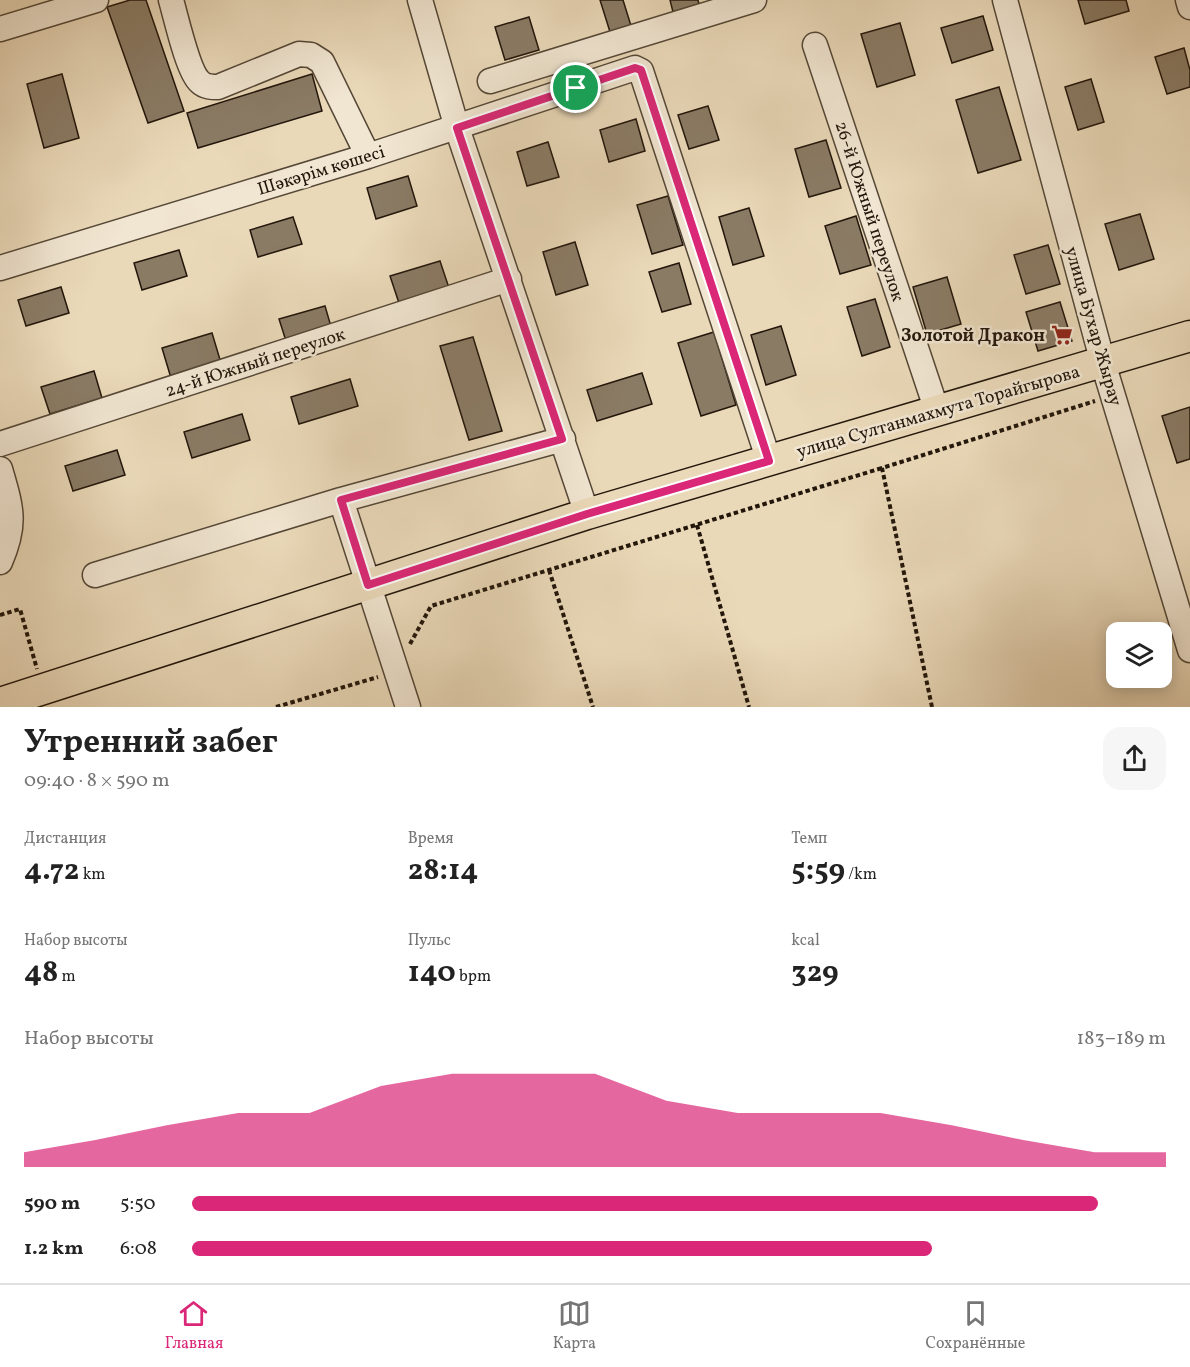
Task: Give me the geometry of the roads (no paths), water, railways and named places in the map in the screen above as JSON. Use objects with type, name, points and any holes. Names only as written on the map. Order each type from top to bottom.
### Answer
[{"type":"main road","name":"улица Султанмахмута Торайгырова","points":[[0,703],[587,514],[1190,336]]},
{"type":"street","points":[[0,29],[96,0]]},
{"type":"street","points":[[171,0],[190,64],[198,81],[208,87],[218,87],[299,54],[318,58],[368,156]]},
{"type":"street","points":[[420,0],[457,128],[587,514]]},
{"type":"street","points":[[490,81],[754,0]]},
{"type":"street","name":"улица Бухар Жырау","points":[[1005,0],[1103,363],[1190,650]]},
{"type":"street","points":[[1188,0],[1190,7]]},
{"type":"street","name":"26-й Южный переулок","points":[[815,45],[937,411]]},
{"type":"street","name":"Шәкәрім көшесі","points":[[0,268],[457,128],[635,68],[641,70],[769,461]]},
{"type":"street","name":"24-й Южный переулок","points":[[0,444],[509,279]]},
{"type":"street","points":[[95,576],[341,500],[562,439]]},
{"type":"street","points":[[0,469],[12,516],[7,546],[0,562]]},
{"type":"street","points":[[341,500],[408,707]]},
{"type":"place","name":"Золотой Дракон","points":[[1062,335]]}]
